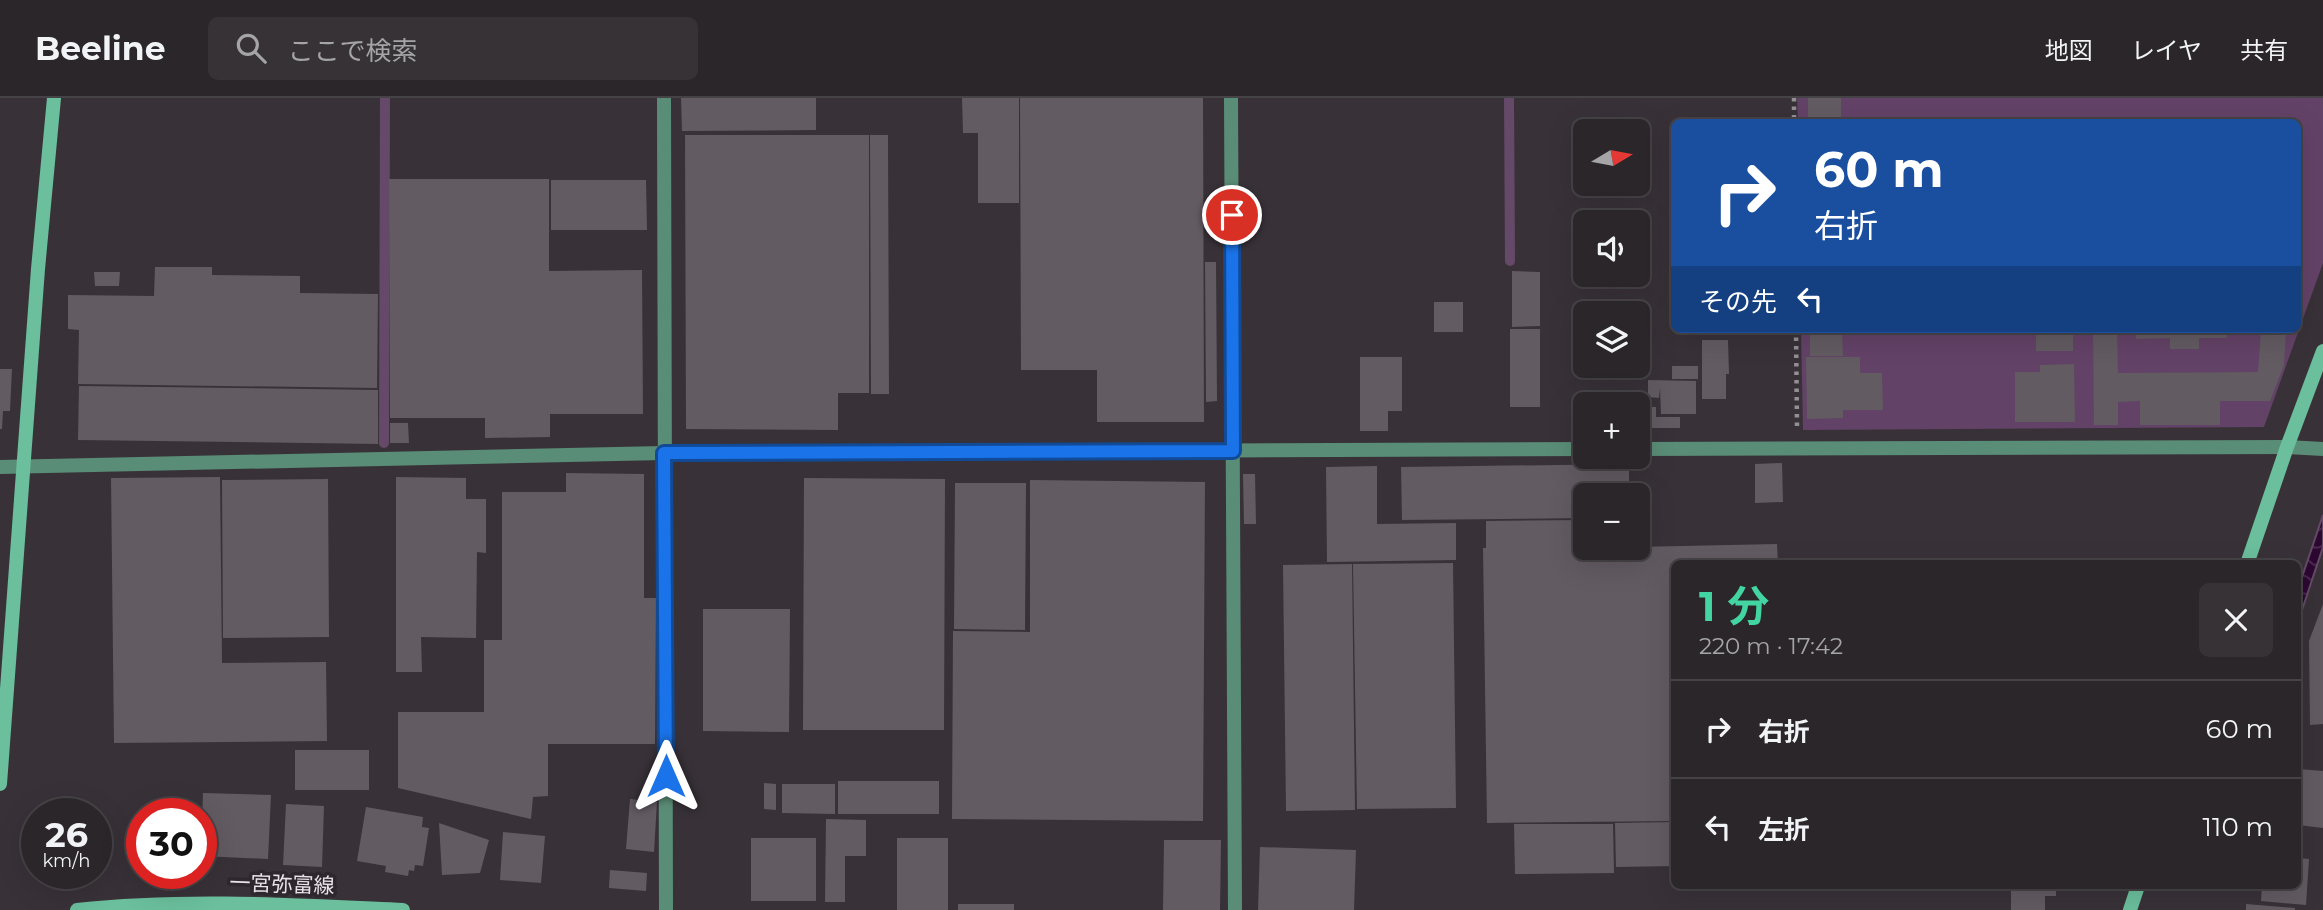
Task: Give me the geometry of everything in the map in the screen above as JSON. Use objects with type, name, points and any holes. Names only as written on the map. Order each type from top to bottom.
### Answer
[{"type":"street","points":[[0,784],[38,269],[54,98]]},
{"type":"street","points":[[664,98],[666,910]]},
{"type":"street","points":[[1231,98],[1235,910]]},
{"type":"street","points":[[2249,560],[2323,351]]},
{"type":"street","points":[[1650,449],[2323,449]]},
{"type":"street","points":[[0,467],[664,453],[1573,450]]},
{"type":"street","points":[[2130,910],[2137,889]]},
{"type":"street","name":"一宮弥富線","points":[[77,910],[114,906],[242,903],[403,910]]},
{"type":"path","points":[[1794,98],[1794,119]]},
{"type":"path","points":[[1796,333],[1797,449]]},
{"type":"shaded area","points":[[1797,98],[2323,98],[2323,263],[2301,324],[2301,119],[1798,119]]},
{"type":"shaded area","points":[[1801,333],[2298,333],[2264,427],[1803,430]]},
{"type":"water","points":[[2323,515],[2323,547],[2301,613],[2301,580]]},
{"type":"building","points":[[681,98],[816,98],[816,130],[682,131]]},
{"type":"building","points":[[962,98],[1019,98],[1019,203],[978,203],[978,133],[963,133]]},
{"type":"building","points":[[1020,98],[1203,98],[1204,422],[1097,422],[1097,370],[1021,370]]},
{"type":"building","points":[[1808,98],[1841,98],[1841,119],[1808,119]]},
{"type":"building","points":[[685,135],[869,135],[869,393],[838,393],[838,430],[686,429]]},
{"type":"building","points":[[870,135],[888,135],[889,394],[871,394]]},
{"type":"building","points":[[389,179],[549,179],[549,271],[642,270],[643,414],[550,414],[550,437],[485,438],[485,418],[390,418]]},
{"type":"building","points":[[551,180],[646,180],[647,230],[551,230]]},
{"type":"building","points":[[1205,262],[1216,262],[1217,401],[1206,402]]},
{"type":"building","points":[[155,267],[212,267],[212,275],[300,276],[300,293],[378,294],[377,388],[78,384],[79,330],[68,329],[68,295],[154,296]]},
{"type":"building","points":[[1512,271],[1540,272],[1540,326],[1512,327]]},
{"type":"building","points":[[94,272],[120,272],[119,286],[95,286]]},
{"type":"building","points":[[1434,302],[1463,302],[1463,332],[1434,332]]},
{"type":"building","points":[[1510,329],[1540,329],[1540,407],[1510,407]]},
{"type":"building","points":[[1810,333],[1842,333],[1843,356],[1810,356]]},
{"type":"building","points":[[2036,333],[2073,333],[2073,351],[2036,351]]},
{"type":"building","points":[[2093,333],[2117,333],[2118,373],[2258,372],[2261,333],[2286,333],[2284,365],[2270,401],[2220,401],[2220,425],[2140,425],[2140,401],[2118,402],[2118,425],[2094,425]]},
{"type":"building","points":[[2136,333],[2226,333],[2227,338],[2199,338],[2199,349],[2170,349],[2170,338],[2136,339]]},
{"type":"building","points":[[1702,340],[1728,340],[1729,374],[1726,374],[1726,399],[1702,399]]},
{"type":"building","points":[[1360,357],[1402,357],[1402,411],[1388,411],[1388,431],[1360,431]]},
{"type":"building","points":[[1806,357],[1860,357],[1860,373],[1882,373],[1883,410],[1843,410],[1843,418],[1807,419]]},
{"type":"building","points":[[2074,364],[2075,422],[2015,422],[2015,372],[2040,372],[2040,365]]},
{"type":"building","points":[[1672,366],[1698,366],[1698,379],[1672,379]]},
{"type":"building","points":[[0,369],[12,369],[10,411],[3,411],[2,429],[0,429]]},
{"type":"building","points":[[1648,380],[1696,381],[1696,414],[1661,414],[1660,388],[1659,398],[1650,397]]},
{"type":"building","points":[[79,386],[378,390],[378,444],[78,440]]},
{"type":"building","points":[[1650,407],[1656,407],[1656,417],[1680,417],[1680,428],[1650,428]]},
{"type":"building","points":[[390,423],[408,423],[409,443],[390,443]]},
{"type":"building","points":[[1782,463],[1783,502],[1755,503],[1755,464]]},
{"type":"building","points":[[1573,465],[1573,469],[1629,469],[1629,483],[1573,483],[1573,518],[1402,520],[1401,467]]},
{"type":"building","points":[[1377,466],[1377,524],[1456,523],[1456,560],[1327,562],[1326,467]]},
{"type":"building","points":[[566,473],[644,474],[644,598],[656,598],[655,744],[548,744],[548,796],[533,797],[531,819],[398,788],[398,712],[484,712],[484,640],[502,640],[502,492],[566,492]]},
{"type":"building","points":[[1243,474],[1255,474],[1256,524],[1244,524]]},
{"type":"building","points":[[220,477],[222,663],[326,662],[327,741],[114,743],[111,478]]},
{"type":"building","points":[[396,477],[466,478],[466,499],[486,499],[486,553],[477,552],[476,638],[421,637],[422,672],[396,672]]},
{"type":"building","points":[[804,478],[945,479],[944,730],[803,730]]},
{"type":"building","points":[[328,479],[329,637],[223,638],[222,480]]},
{"type":"building","points":[[1030,480],[1205,482],[1203,821],[952,819],[953,631],[1030,632]]},
{"type":"building","points":[[955,483],[1026,483],[1025,630],[954,629]]},
{"type":"building","points":[[1573,520],[1573,560],[1650,560],[1650,547],[1777,544],[1778,560],[1671,560],[1671,821],[1487,823],[1483,548],[1486,548],[1486,521]]},
{"type":"building","points":[[1453,563],[1456,808],[1357,809],[1353,564]]},
{"type":"building","points":[[1352,564],[1355,810],[1286,811],[1283,565]]},
{"type":"building","points":[[2323,604],[2323,724],[2310,725],[2309,641]]},
{"type":"building","points":[[703,609],[790,609],[789,732],[703,731]]},
{"type":"building","points":[[295,750],[369,750],[369,790],[295,790]]},
{"type":"building","points":[[2301,769],[2323,771],[2323,828],[2301,825]]},
{"type":"building","points":[[838,781],[939,781],[939,814],[838,814]]},
{"type":"building","points":[[764,783],[776,784],[776,810],[764,809]]},
{"type":"building","points":[[782,784],[835,784],[835,814],[782,813]]},
{"type":"building","points":[[203,793],[271,795],[268,859],[217,857],[217,798],[203,798]]},
{"type":"building","points":[[630,799],[657,802],[654,852],[626,849]]},
{"type":"building","points":[[286,804],[324,806],[322,867],[283,865]]},
{"type":"building","points":[[366,807],[423,817],[422,827],[429,828],[423,866],[415,865],[414,871],[409,870],[408,876],[385,872],[386,866],[357,861]]},
{"type":"building","points":[[826,819],[866,820],[866,856],[845,856],[845,902],[825,902]]},
{"type":"building","points":[[1671,822],[1671,866],[1616,867],[1615,823]]},
{"type":"building","points":[[439,823],[489,840],[480,873],[442,875]]},
{"type":"building","points":[[1514,824],[1613,824],[1614,873],[1515,874]]},
{"type":"building","points":[[503,832],[545,836],[541,883],[500,880]]},
{"type":"building","points":[[751,838],[816,838],[816,901],[751,901]]},
{"type":"building","points":[[897,838],[948,838],[948,910],[897,910]]},
{"type":"building","points":[[1164,840],[1221,840],[1220,910],[1163,910]]},
{"type":"building","points":[[1260,847],[1356,850],[1354,910],[1258,910]]},
{"type":"building","points":[[2301,858],[2309,859],[2306,905],[2261,901],[2262,889],[2301,889]]},
{"type":"building","points":[[610,870],[647,873],[646,891],[609,888]]},
{"type":"building","points":[[2011,889],[2056,889],[2056,896],[2045,896],[2045,910],[2011,910]]},
{"type":"building","points":[[958,904],[1014,904],[1014,910],[958,910]]},
{"type":"building","points":[[2246,904],[2295,908],[2295,910],[2246,910]]},
{"type":"waterway","points":[[384,443],[385,98]]},
{"type":"waterway","points":[[1509,98],[1510,261]]},
{"type":"route","points":[[666,776],[664,453],[1233,451],[1232,215]]}]
